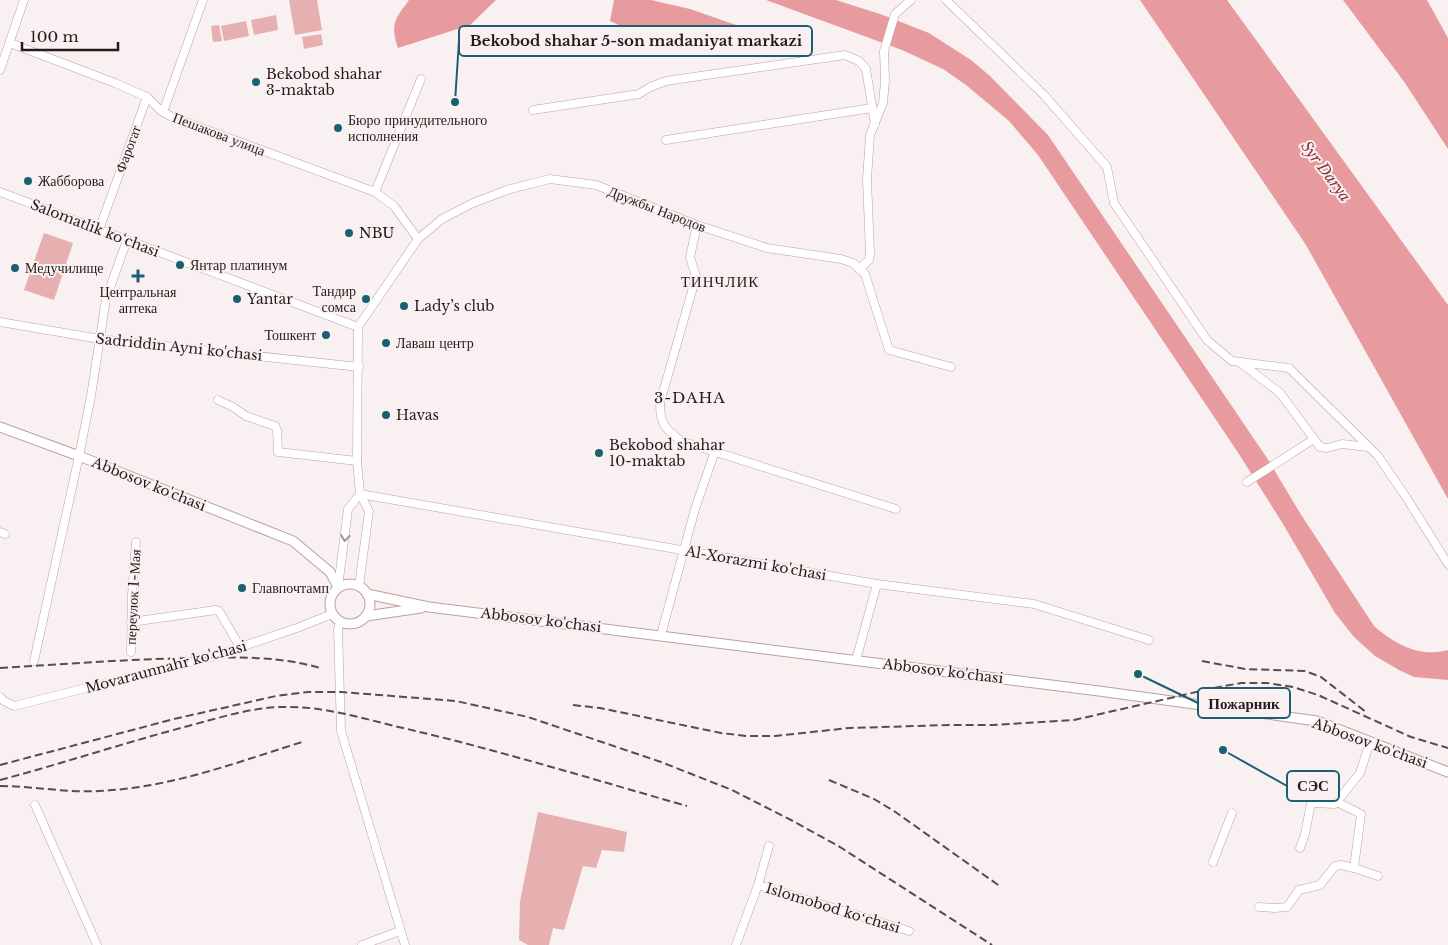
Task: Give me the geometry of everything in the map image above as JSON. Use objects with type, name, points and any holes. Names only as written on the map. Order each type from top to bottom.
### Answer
[{"type":"main road","name":"Abbosov ko'chasi","points":[[0,427],[80,456],[293,541],[330,572],[338,587]]},
{"type":"main road","points":[[348,584],[359,586],[367,594],[370,605],[366,616],[356,623],[346,624],[340,622],[332,614],[329,603],[331,597],[338,587],[348,584]]},
{"type":"main road","name":"Abbosov ko'chasi","points":[[367,594],[428,607],[1099,691],[1317,721],[1448,772]]},
{"type":"main road","name":"Abbosov ko'chasi","points":[[366,616],[428,607]]},
{"type":"street","points":[[0,70],[24,0]]},
{"type":"street","points":[[163,112],[203,0]]},
{"type":"street","points":[[911,0],[895,14],[884,51],[885,80],[883,103],[870,135],[867,179],[870,254],[869,260],[859,268],[865,274],[889,350],[952,367]]},
{"type":"street","points":[[946,0],[1044,95],[1107,167],[1114,203],[1207,340],[1232,362],[1290,368],[1378,456],[1448,564]]},
{"type":"street","name":"Пешакова улица","points":[[10,43],[147,97],[163,112],[172,117],[375,192],[394,206],[418,239]]},
{"type":"street","points":[[534,110],[639,94],[650,86],[666,81],[836,55],[854,58],[863,64],[866,69],[875,124]]},
{"type":"street","points":[[375,192],[421,78]]},
{"type":"street","name":"Фарогат","points":[[99,230],[147,97]]},
{"type":"street","points":[[666,140],[872,108]]},
{"type":"street","name":"Дружбы Народов","points":[[358,327],[418,239],[442,218],[473,203],[507,190],[550,179],[596,185],[697,225],[767,248],[842,259],[853,263],[859,268]]},
{"type":"street","name":"Salomatlik ko‘chasi","points":[[0,192],[358,327]]},
{"type":"street","points":[[697,225],[690,257],[696,277],[660,403],[660,416],[664,427],[681,441],[896,509]]},
{"type":"street","points":[[34,661],[80,456],[110,285],[127,240]]},
{"type":"street","name":"Sadriddin Ayni ko'chasi","points":[[0,322],[100,339],[359,367]]},
{"type":"street","points":[[358,327],[357,461],[360,494],[369,511],[359,586]]},
{"type":"street","points":[[1239,362],[1280,393],[1320,447],[1327,448],[1342,444],[1368,447]]},
{"type":"street","points":[[218,400],[246,416],[275,426],[277,430],[278,452],[357,461]]},
{"type":"street","points":[[1247,482],[1314,439]]},
{"type":"street","points":[[661,636],[684,550],[715,451]]},
{"type":"street","points":[[338,587],[348,508],[360,494]]},
{"type":"street","name":"Al-Xorazmi ko'chasi","points":[[360,494],[877,584],[1034,604],[1149,640]]},
{"type":"street","name":"переулок 1-Мая","points":[[131,652],[136,542]]},
{"type":"street","points":[[856,660],[877,584]]},
{"type":"street","points":[[131,622],[216,610],[219,611],[240,647]]},
{"type":"street","name":"Movaraunnahr ko'chasi","points":[[0,697],[14,706],[211,657],[298,628],[332,614]]},
{"type":"street","points":[[340,622],[338,629],[341,731],[405,945]]},
{"type":"street","points":[[1300,848],[1305,834],[1311,803],[1335,804],[1360,773],[1370,742]]},
{"type":"street","points":[[1336,802],[1360,814],[1354,868]]},
{"type":"street","points":[[35,805],[95,944]]},
{"type":"street","points":[[1213,862],[1232,813]]},
{"type":"street","points":[[739,944],[769,846]]},
{"type":"street","points":[[1259,908],[1287,907],[1300,890],[1320,885],[1336,866],[1341,865],[1354,868],[1378,876]]},
{"type":"street","name":"Islomobod koʻchasi","points":[[758,884],[909,931]]},
{"type":"street","points":[[362,945],[400,931]]},
{"type":"shaded area","points":[[289,0],[317,0],[322,30],[295,35]]},
{"type":"shaded area","points":[[276,15],[278,30],[254,35],[251,20]]},
{"type":"shaded area","points":[[246,21],[249,36],[224,41],[221,26]]},
{"type":"shaded area","points":[[219,25],[222,41],[213,42],[211,26]]},
{"type":"shaded area","points":[[321,34],[323,45],[304,49],[302,37]]},
{"type":"shaded area","points":[[44,233],[73,243],[54,300],[24,290]]},
{"type":"shaded area","points":[[538,812],[627,832],[624,852],[602,850],[596,868],[583,866],[564,930],[553,928],[549,945],[528,945],[519,940],[520,901]]},
{"type":"water","points":[[409,0],[496,0],[470,25],[398,48],[394,33],[395,22]]},
{"type":"water","points":[[614,0],[651,0],[690,9],[736,25],[729,42],[683,32],[623,27],[610,21]]},
{"type":"water","points":[[766,0],[836,0],[883,15],[929,33],[971,60],[990,76],[1048,135],[1267,458],[1300,513],[1374,626],[1399,644],[1417,651],[1437,652],[1448,650],[1448,680],[1414,677],[1375,656],[1354,637],[1335,613],[1283,524],[1237,451],[1038,155],[1009,121],[966,85],[943,69],[902,50]]},
{"type":"water","name":"Syr Darya","points":[[1140,0],[1227,0],[1448,305],[1448,499],[1306,245]]},
{"type":"water","points":[[1343,0],[1427,0],[1448,38],[1448,149],[1405,83]]},
{"type":"railway","points":[[0,668],[227,657],[274,659],[320,668]]},
{"type":"railway","points":[[1202,661],[1245,669],[1305,671],[1321,677],[1366,712]]},
{"type":"railway","points":[[573,705],[600,708],[721,733],[746,736],[775,736],[849,728],[992,725],[1074,720],[1214,688],[1241,683],[1267,683],[1293,687],[1318,695],[1411,737],[1448,748]]},
{"type":"railway","points":[[0,765],[174,719],[276,696],[308,692],[341,692],[456,701],[528,717],[661,762],[732,790],[840,847],[992,945]]},
{"type":"railway","points":[[0,780],[226,716],[272,707],[299,707],[344,714],[439,737],[687,806]]},
{"type":"railway","points":[[0,786],[87,791],[125,789],[176,780],[302,742]]},
{"type":"railway","points":[[829,780],[874,799],[894,811],[1001,887]]},
{"type":"place","name":"Bekobod shahar 3-maktab","points":[[256,82]]},
{"type":"place","name":"Bekobod shahar 5-son madaniyat markazi","points":[[455,102]]},
{"type":"place","name":"Бюро принудительного исполнения","points":[[338,128]]},
{"type":"place","name":"Жабборова","points":[[28,181]]},
{"type":"place","name":"NBU","points":[[349,233]]},
{"type":"place","name":"Янтар платинум","points":[[180,265]]},
{"type":"place","name":"Медучилище","points":[[15,268]]},
{"type":"place","name":"Центральная аптека","points":[[138,276]]},
{"type":"place","name":"Yantar","points":[[237,299]]},
{"type":"place","name":"Тандир сомса","points":[[366,299]]},
{"type":"place","name":"Lady’s club","points":[[404,306]]},
{"type":"place","name":"Тошкент","points":[[326,335]]},
{"type":"place","name":"Лаваш центр","points":[[386,343]]},
{"type":"place","name":"Havas","points":[[386,415]]},
{"type":"place","name":"Bekobod shahar 10-maktab","points":[[599,453]]},
{"type":"place","name":"Главпочтамп","points":[[242,588]]},
{"type":"place","name":"Пожарник","points":[[1138,674]]},
{"type":"place","name":"СЭС","points":[[1223,750]]},
{"type":"district","name":"ТИНЧЛИК","points":[[720,281]]},
{"type":"district","name":"3-DAHA","points":[[690,397]]}]
